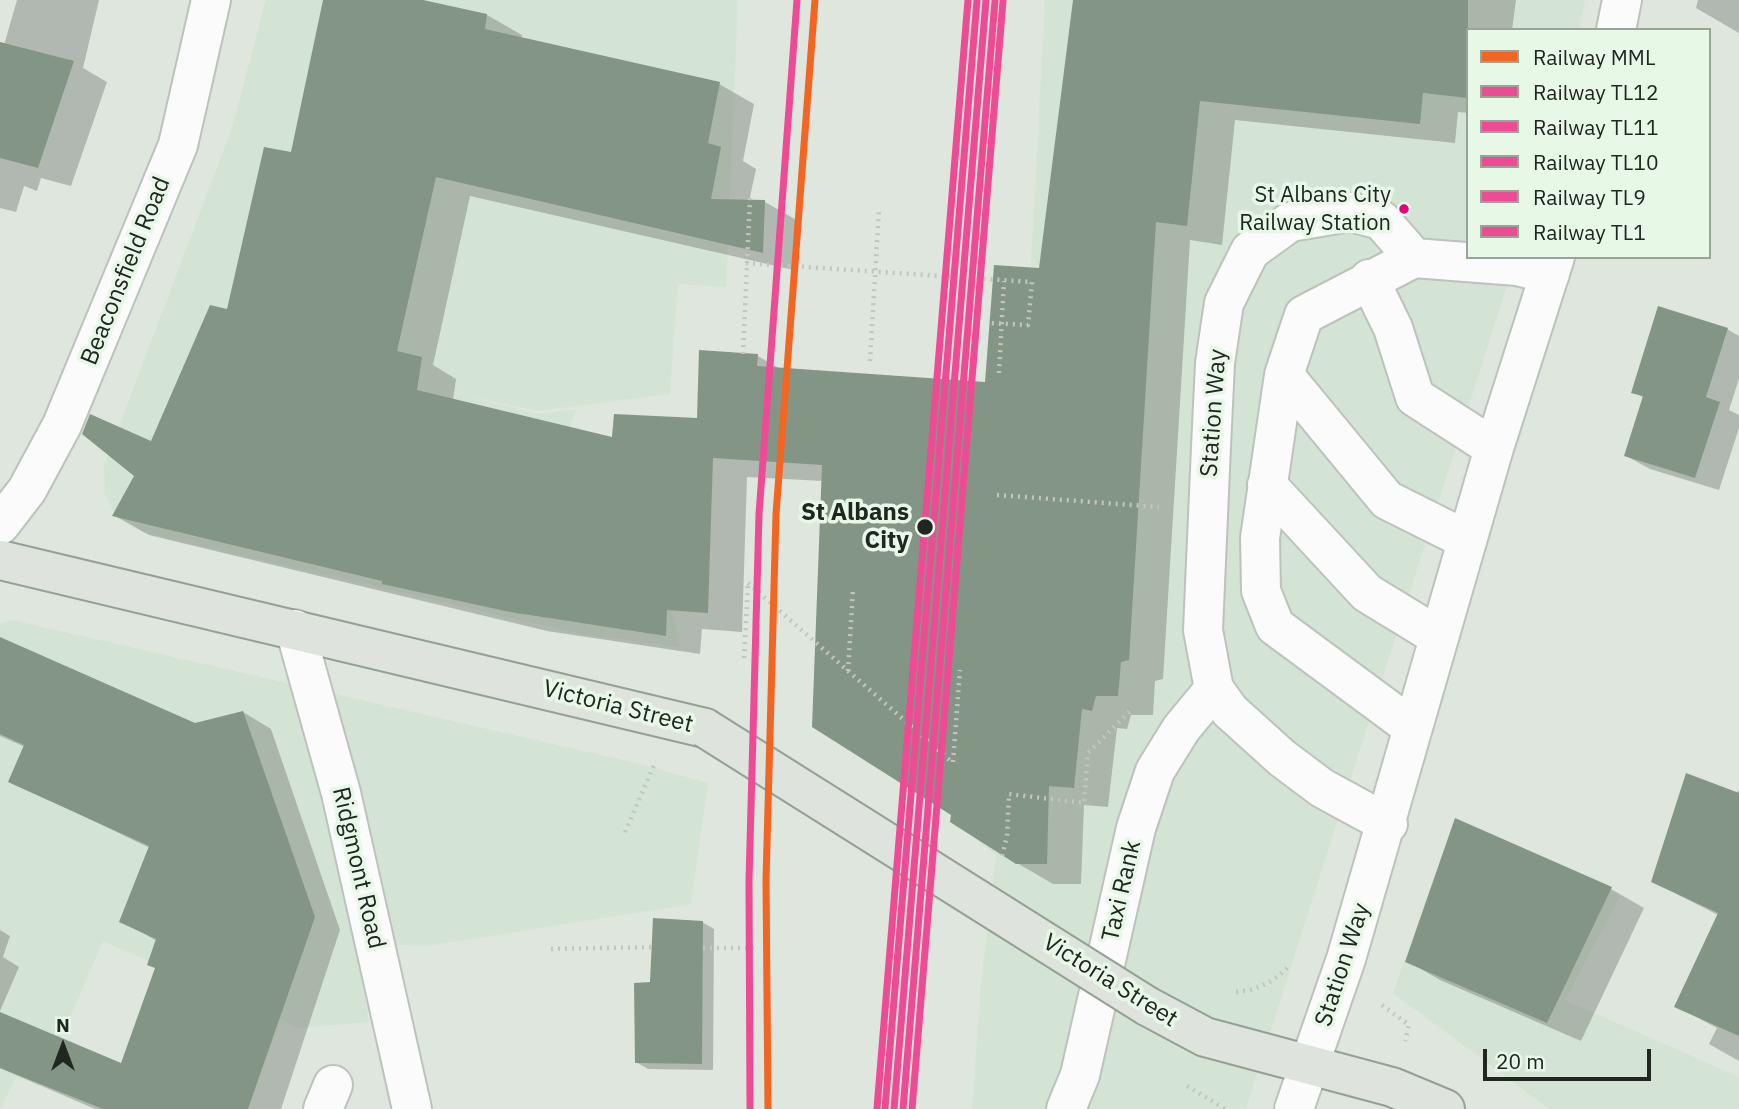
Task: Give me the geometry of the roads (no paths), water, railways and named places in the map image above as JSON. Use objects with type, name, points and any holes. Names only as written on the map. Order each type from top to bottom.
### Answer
[{"type":"main road","name":"Victoria Street","points":[[0,560],[705,729],[1147,1006],[1205,1037],[1392,1087],[1445,1109]]},
{"type":"street","name":"Beaconsfield Road","points":[[0,525],[27,490],[62,425],[178,145],[211,0]]},
{"type":"street","points":[[1616,28],[1622,0]]},
{"type":"street","name":"Station Way","points":[[1294,1109],[1388,824],[1494,448],[1553,266],[1414,258],[1381,220],[1350,212],[1290,222],[1250,251],[1224,303],[1215,363],[1203,630],[1214,689],[1230,711],[1282,758],[1322,788],[1388,824]]},
{"type":"street","points":[[1413,729],[1275,626],[1261,592],[1259,538],[1284,375],[1304,315],[1414,258]]},
{"type":"street","points":[[1369,279],[1394,328],[1415,397],[1494,448]]},
{"type":"street","points":[[1284,375],[1387,500],[1467,540]]},
{"type":"street","points":[[1267,485],[1367,593],[1439,638]]},
{"type":"street","name":"Ridgmont Road","points":[[295,629],[341,793],[412,1109]]},
{"type":"street","name":"Taxi Rank","points":[[1066,1109],[1080,1075],[1136,828],[1155,771],[1181,729],[1214,689]]},
{"type":"rail line","name":"TL1","points":[[750,1109],[749,880],[759,514],[797,0]]},
{"type":"rail line","name":"MML","points":[[768,1109],[766,880],[776,514],[815,0]]},
{"type":"rail line","name":"TL1","points":[[877,1108],[968,0]]},
{"type":"rail line","name":"TL10","points":[[885,1108],[977,0]]},
{"type":"rail line","name":"TL12","points":[[894,1109],[986,0]]},
{"type":"rail line","name":"TL11","points":[[903,1109],[995,1]]},
{"type":"rail line","name":"TL9","points":[[912,1109],[1003,1]]},
{"type":"place","name":"St Albans City Railway Station","points":[[1404,209]]},
{"type":"place","name":"St Albans City","points":[[925,527]]}]
